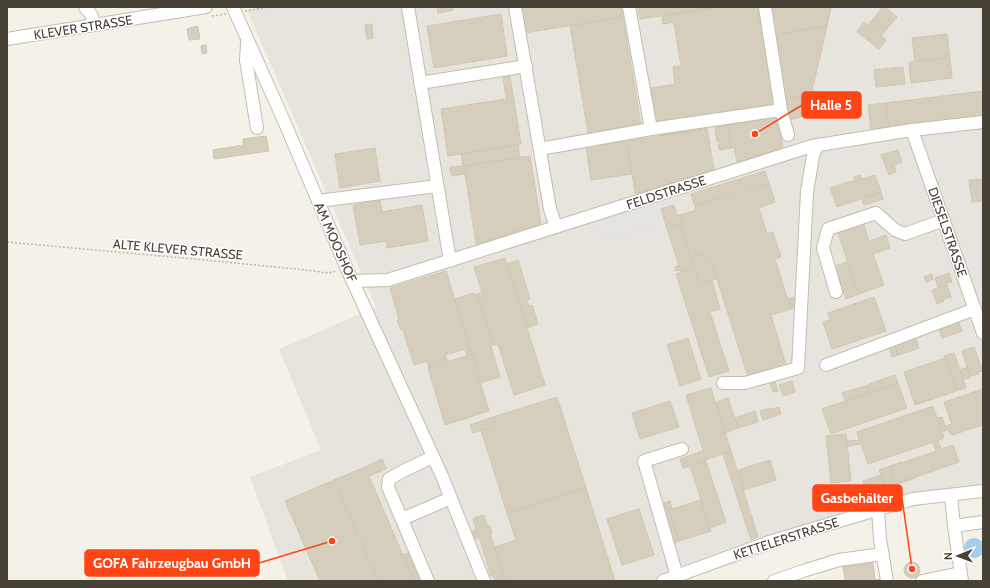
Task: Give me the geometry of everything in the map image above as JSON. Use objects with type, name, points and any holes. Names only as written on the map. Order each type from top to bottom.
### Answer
[{"type":"street","points":[[85,7],[92,16],[94,25]]},
{"type":"street","name":"KLEVER STRASSE","points":[[7,39],[206,7]]},
{"type":"street","points":[[408,7],[450,261]]},
{"type":"street","points":[[516,7],[550,210],[556,227]]},
{"type":"street","points":[[629,7],[651,129]]},
{"type":"street","points":[[765,7],[781,110],[788,135]]},
{"type":"street","name":"AM MOOSHOF","points":[[234,10],[284,121],[347,269],[442,476],[484,581]]},
{"type":"street","points":[[247,39],[246,60],[257,128]]},
{"type":"street","points":[[420,83],[526,66]]},
{"type":"street","points":[[540,149],[651,129],[781,110]]},
{"type":"street","name":"FELDSTRASSE","points":[[353,281],[388,280],[817,145],[912,130],[983,122]]},
{"type":"street","name":"DIESELSTRASSE","points":[[912,130],[983,333]]},
{"type":"street","points":[[722,383],[745,383],[798,368],[807,192],[817,145]]},
{"type":"street","points":[[318,201],[437,186]]},
{"type":"street","points":[[836,292],[822,248],[828,229],[876,213],[895,230],[905,234],[944,220]]},
{"type":"street","points":[[826,365],[975,309]]},
{"type":"street","points":[[677,576],[644,461],[682,449]]},
{"type":"street","points":[[428,581],[388,487],[390,479],[403,471],[433,457]]},
{"type":"street","name":"KETTELERSTRASSE","points":[[663,581],[769,542],[913,499],[983,491]]},
{"type":"street","points":[[922,581],[961,577],[951,495]]},
{"type":"street","points":[[402,519],[451,498]]},
{"type":"street","points":[[878,510],[880,539],[887,581]]},
{"type":"street","points":[[954,526],[983,522]]},
{"type":"street","points":[[774,581],[806,575],[839,560],[882,554]]},
{"type":"path","points":[[234,10],[269,7]]},
{"type":"path","name":"ALTE KLEVER STRASSE","points":[[7,242],[328,273],[347,269]]},
{"type":"shaded area","points":[[265,7],[983,7],[983,496],[958,498],[869,516],[684,581],[288,581],[250,477],[321,450],[279,349],[376,307],[247,10]]},
{"type":"shaded area","points":[[655,203],[660,223],[606,241],[594,223]]},
{"type":"water","points":[[974,538],[981,541],[984,548],[981,555],[974,558],[967,555],[964,548],[967,541]]},
{"type":"building","points":[[437,7],[452,7],[453,10],[438,13]]},
{"type":"building","points":[[520,7],[621,7],[623,17],[524,33]]},
{"type":"building","points":[[638,7],[719,7],[640,19]]},
{"type":"building","points":[[719,7],[758,7],[774,104],[657,123],[651,88],[675,84],[673,67],[681,66],[674,22],[663,24],[662,16]]},
{"type":"building","points":[[769,7],[831,7],[827,26],[773,35]]},
{"type":"building","points":[[883,7],[897,17],[881,36],[868,25]]},
{"type":"building","points":[[501,14],[507,56],[434,68],[427,26]]},
{"type":"building","points":[[623,17],[641,125],[588,133],[570,26]]},
{"type":"building","points":[[864,22],[886,40],[879,49],[857,32]]},
{"type":"building","points":[[372,24],[373,38],[367,39],[365,25]]},
{"type":"building","points":[[197,26],[200,39],[189,40],[187,29]]},
{"type":"building","points":[[827,26],[811,95],[784,99],[773,35]]},
{"type":"building","points":[[947,34],[950,58],[915,62],[912,38]]},
{"type":"building","points":[[206,45],[207,53],[202,54],[201,46]]},
{"type":"building","points":[[950,58],[952,78],[911,83],[909,62]]},
{"type":"building","points":[[903,67],[905,84],[876,87],[874,70]]},
{"type":"building","points":[[510,76],[521,144],[448,156],[441,109],[506,99],[503,77]]},
{"type":"building","points":[[983,91],[983,116],[889,128],[886,103]]},
{"type":"building","points":[[811,95],[808,107],[800,108],[801,117],[787,120],[784,99]]},
{"type":"building","points":[[886,103],[889,128],[871,130],[868,105]]},
{"type":"building","points":[[705,115],[707,129],[659,136],[657,123]]},
{"type":"building","points":[[778,117],[783,148],[737,162],[734,147],[731,148],[727,125]]},
{"type":"building","points":[[727,125],[730,140],[717,142],[715,127]]},
{"type":"building","points":[[707,129],[714,170],[643,192],[635,193],[627,141]]},
{"type":"building","points":[[266,136],[269,151],[214,159],[213,150],[243,145],[243,139]]},
{"type":"building","points":[[627,141],[632,174],[591,180],[586,147]]},
{"type":"building","points":[[730,141],[731,148],[719,150],[718,144]]},
{"type":"building","points":[[518,145],[520,157],[463,166],[461,154]]},
{"type":"building","points":[[375,148],[380,181],[340,188],[335,154]]},
{"type":"building","points":[[898,150],[902,162],[894,165],[896,172],[889,175],[881,155]]},
{"type":"building","points":[[530,156],[541,224],[476,244],[464,166]]},
{"type":"building","points":[[464,166],[465,174],[452,176],[450,167]]},
{"type":"building","points":[[765,171],[769,183],[695,206],[691,194]]},
{"type":"building","points":[[860,175],[862,179],[875,175],[881,192],[837,207],[830,188],[855,180],[854,177]]},
{"type":"building","points":[[983,179],[983,201],[972,202],[969,180]]},
{"type":"building","points":[[769,183],[775,202],[759,208],[767,234],[773,232],[781,257],[775,259],[791,309],[771,315],[786,365],[748,377],[711,260],[706,262],[703,253],[690,257],[680,224],[683,223],[680,215],[696,210],[695,206]]},
{"type":"building","points":[[881,192],[883,199],[864,205],[862,199]]},
{"type":"building","points":[[380,200],[382,212],[422,205],[428,241],[387,248],[386,241],[360,245],[353,205]]},
{"type":"building","points":[[674,205],[677,216],[680,215],[683,223],[667,228],[661,209]]},
{"type":"building","points":[[863,222],[869,241],[886,235],[890,248],[873,254],[884,285],[859,294],[837,230]]},
{"type":"building","points":[[680,224],[694,268],[681,272],[680,270],[676,271],[675,267],[679,266],[667,228]]},
{"type":"building","points":[[703,253],[706,262],[711,260],[717,279],[699,284],[690,257]]},
{"type":"building","points":[[505,258],[545,385],[514,395],[498,344],[494,345],[478,294],[482,292],[474,267]]},
{"type":"building","points":[[518,260],[530,299],[527,300],[529,306],[532,305],[538,324],[527,328],[507,264]]},
{"type":"building","points":[[848,262],[859,294],[846,299],[835,266]]},
{"type":"building","points":[[694,268],[699,284],[712,281],[720,309],[710,312],[729,371],[709,377],[676,274]]},
{"type":"building","points":[[446,271],[472,354],[467,356],[465,349],[445,355],[448,362],[429,368],[427,361],[414,365],[403,330],[401,330],[397,320],[399,319],[390,288]]},
{"type":"building","points":[[949,273],[952,282],[946,283],[947,285],[938,288],[935,278]]},
{"type":"building","points":[[932,274],[933,279],[926,282],[924,277]]},
{"type":"building","points":[[947,285],[951,297],[943,299],[944,301],[937,304],[932,290]]},
{"type":"building","points":[[474,293],[474,295],[478,294],[494,345],[491,346],[500,377],[480,383],[455,299]]},
{"type":"building","points":[[796,297],[796,307],[791,309],[788,299]]},
{"type":"building","points":[[874,297],[886,331],[832,349],[823,322],[830,320],[828,313]]},
{"type":"building","points":[[958,320],[962,331],[942,338],[938,327]]},
{"type":"building","points":[[915,335],[919,348],[898,355],[894,342]]},
{"type":"building","points":[[688,338],[701,379],[680,386],[667,345]]},
{"type":"building","points":[[895,345],[898,355],[892,357],[889,347]]},
{"type":"building","points":[[974,347],[983,372],[978,372],[979,374],[970,376],[962,351]]},
{"type":"building","points":[[954,353],[966,388],[957,391],[944,356]]},
{"type":"building","points":[[472,354],[489,411],[445,425],[428,368]]},
{"type":"building","points":[[945,358],[957,391],[915,405],[904,372]]},
{"type":"building","points":[[967,367],[971,377],[963,380],[960,370]]},
{"type":"building","points":[[895,375],[898,383],[883,388],[880,380]]},
{"type":"building","points":[[880,380],[883,388],[868,393],[865,386]]},
{"type":"building","points":[[792,381],[795,392],[783,396],[779,385]]},
{"type":"building","points":[[775,382],[778,391],[773,392],[770,384]]},
{"type":"building","points":[[898,383],[907,408],[831,434],[822,409]]},
{"type":"building","points":[[865,386],[868,393],[845,401],[842,393]]},
{"type":"building","points":[[711,388],[731,451],[706,460],[686,395]]},
{"type":"building","points":[[983,389],[983,425],[952,435],[947,430],[942,432],[937,418],[942,417],[945,426],[952,424],[944,402]]},
{"type":"building","points":[[557,397],[586,488],[507,513],[481,430],[496,425],[493,417]]},
{"type":"building","points":[[728,398],[738,428],[725,433],[716,402]]},
{"type":"building","points":[[670,401],[679,427],[640,439],[632,413]]},
{"type":"building","points":[[933,406],[944,438],[938,441],[941,449],[953,445],[959,462],[896,484],[890,467],[936,451],[933,442],[868,464],[861,444],[848,446],[847,441],[859,440],[857,432]]},
{"type":"building","points":[[779,407],[781,414],[763,420],[760,411]]},
{"type":"building","points":[[755,411],[758,422],[738,428],[735,418]]},
{"type":"building","points":[[493,417],[496,425],[473,433],[470,425]]},
{"type":"building","points":[[846,434],[851,481],[831,483],[826,436]]},
{"type":"building","points":[[703,451],[706,461],[683,468],[680,459]]},
{"type":"building","points":[[731,451],[758,537],[751,540],[723,454]]},
{"type":"building","points":[[382,459],[386,469],[369,476],[365,467]]},
{"type":"building","points":[[770,460],[776,480],[744,490],[738,470]]},
{"type":"building","points":[[706,461],[726,522],[710,528],[690,466]]},
{"type":"building","points":[[902,462],[890,467],[896,484],[915,478],[886,488],[879,470]]},
{"type":"building","points":[[365,467],[414,581],[378,581],[334,480]]},
{"type":"building","points":[[881,475],[886,488],[867,494],[863,481]]},
{"type":"building","points":[[334,480],[378,581],[320,581],[285,501]]},
{"type":"building","points":[[586,488],[615,581],[505,581],[494,547],[516,540],[507,513]]},
{"type":"building","points":[[701,500],[711,531],[679,541],[669,510]]},
{"type":"building","points":[[670,501],[672,509],[664,511],[662,504]]},
{"type":"building","points":[[639,509],[654,555],[622,565],[607,519]]},
{"type":"building","points":[[669,510],[679,541],[674,543],[664,511]]},
{"type":"building","points":[[484,515],[488,527],[490,526],[492,533],[490,533],[505,581],[495,581],[493,575],[491,576],[479,537],[474,539],[472,532],[476,530],[473,518]]},
{"type":"building","points":[[411,552],[423,581],[414,581],[403,555]]},
{"type":"building","points":[[909,562],[915,562],[920,567],[918,576],[915,578],[909,578],[904,573],[904,567]]},
{"type":"building","points":[[873,563],[875,580],[881,579],[882,581],[845,581],[843,567]]},
{"type":"place","name":"Halle 5","points":[[755,134]]},
{"type":"place","name":"GOFA Fahrzeugbau GmbH","points":[[332,541]]},
{"type":"place","name":"Gasbehälter","points":[[912,569]]}]
